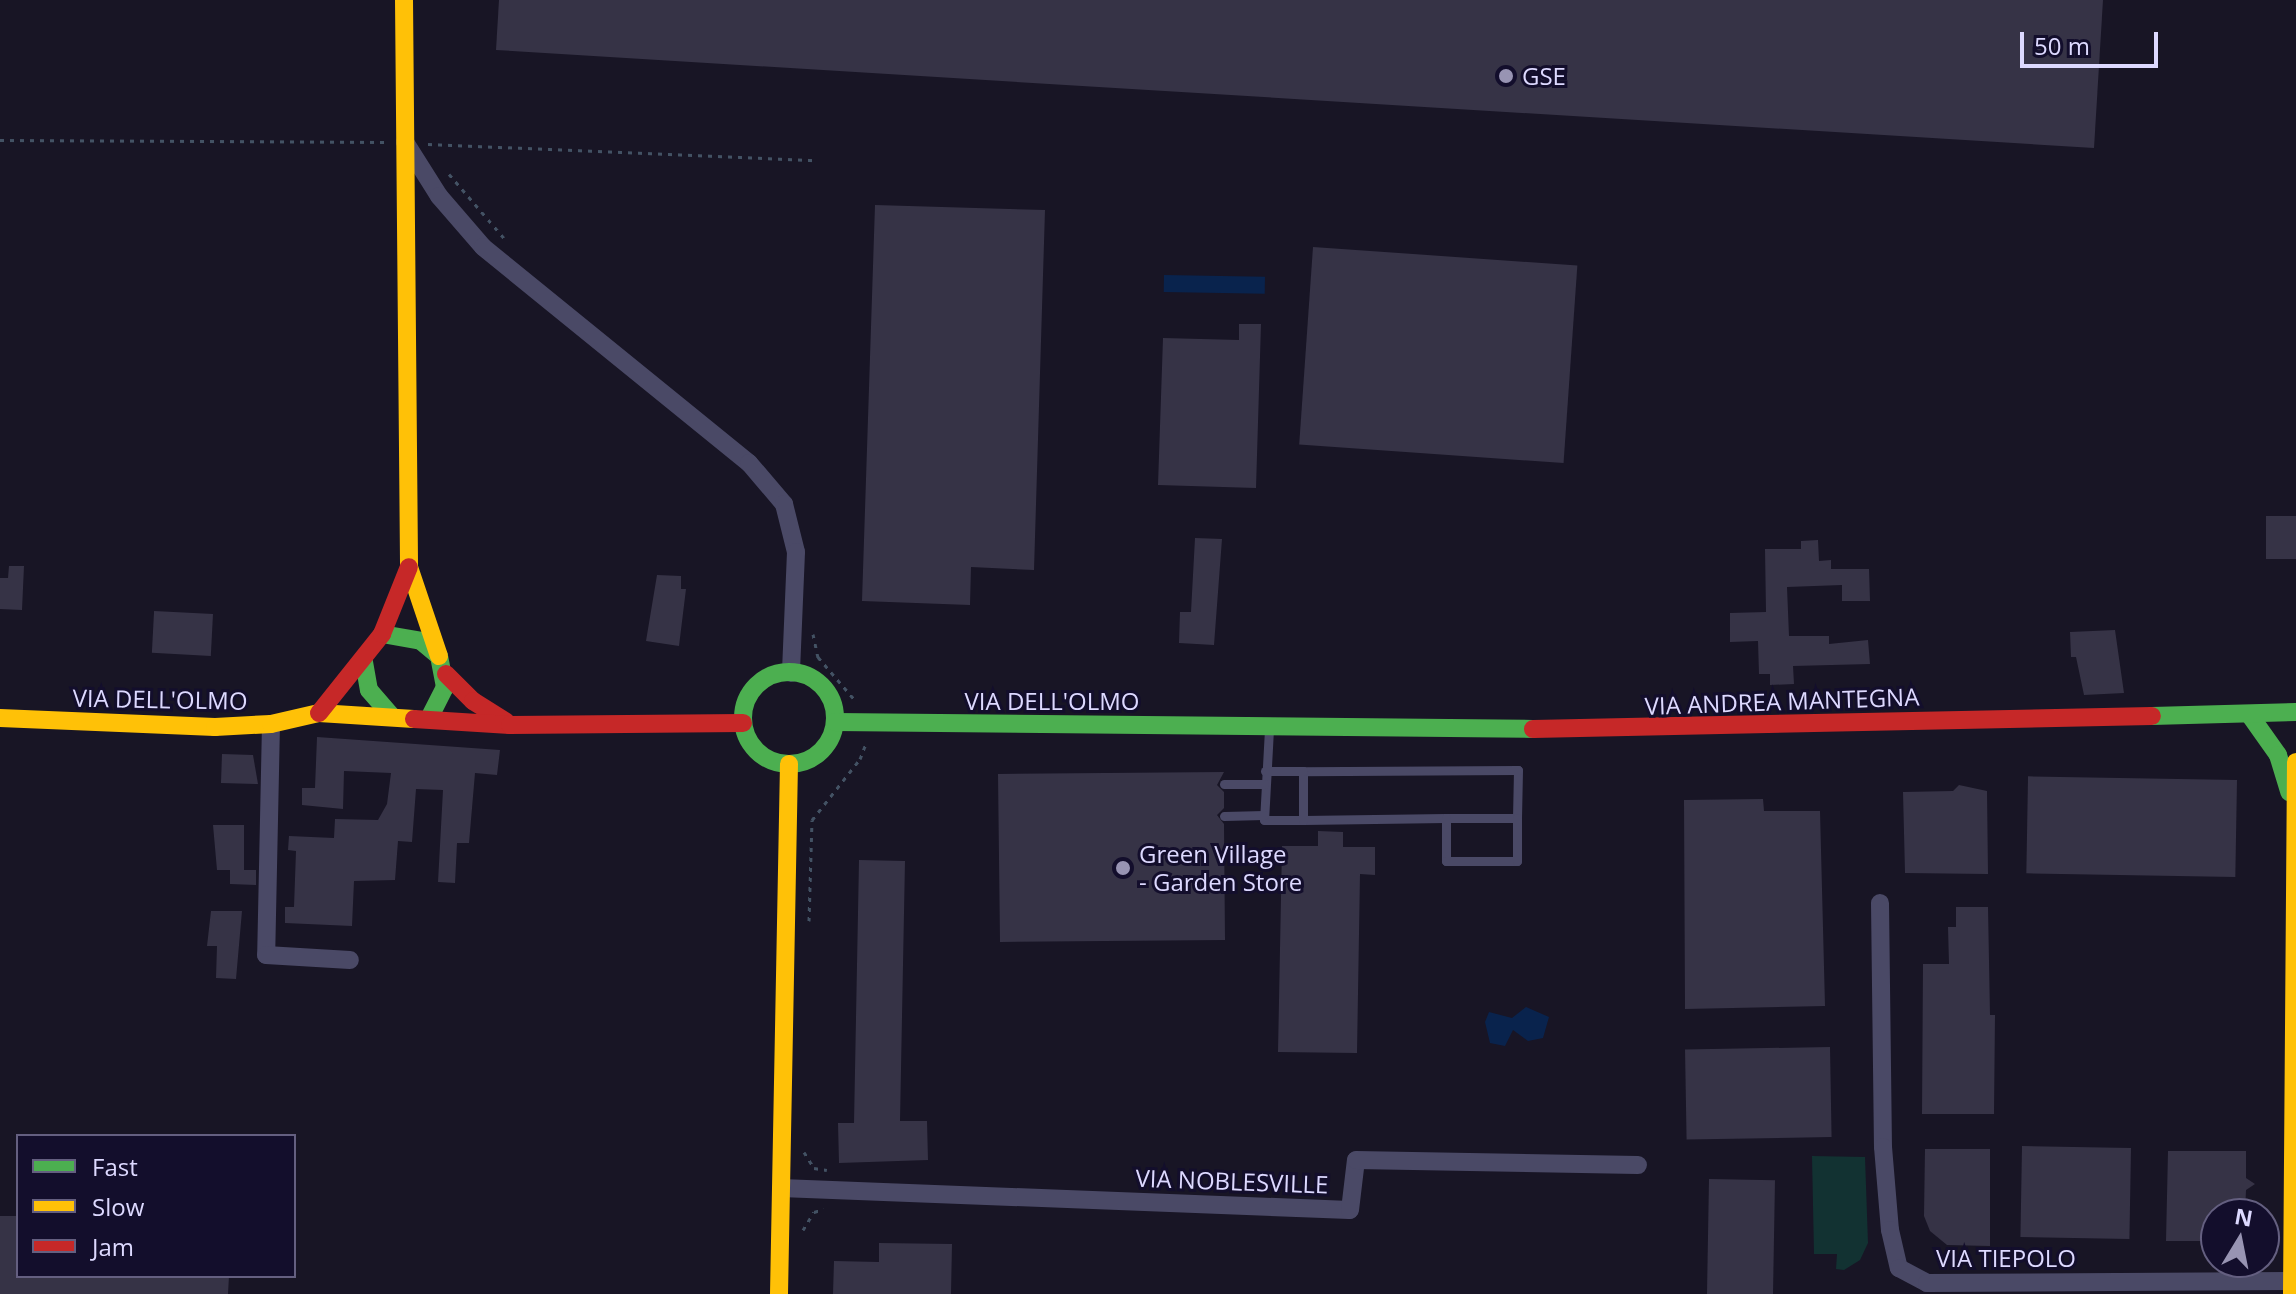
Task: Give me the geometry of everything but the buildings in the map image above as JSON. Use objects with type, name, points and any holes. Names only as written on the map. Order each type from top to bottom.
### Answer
[{"type":"main road","points":[[404,0],[414,143],[409,567],[442,665],[441,700],[430,717]]},
{"type":"main road","points":[[319,713],[364,662],[382,634],[409,567]]},
{"type":"main road","points":[[382,634],[421,641],[473,701],[510,725]]},
{"type":"main road","points":[[364,662],[369,690],[391,715]]},
{"type":"main road","points":[[791,673],[823,688],[835,722],[829,741],[816,755],[789,764],[758,753],[743,723],[745,703],[755,686],[772,676],[791,673]]},
{"type":"main road","name":"VIA DELL'OLMO","points":[[0,718],[215,727],[271,724],[319,713],[430,717],[510,725],[743,723]]},
{"type":"main road","name":"VIA TIEPOLO","points":[[2249,714],[2278,755],[2295,809]]},
{"type":"main road","name":"VIA ANDREA MANTEGNA","points":[[1270,726],[1611,730],[2292,715]]},
{"type":"main road","name":"VIA TIEPOLO","points":[[2278,755],[2292,715]]},
{"type":"main road","name":"VIA DELL'OLMO","points":[[835,722],[1270,726]]},
{"type":"main road","name":"VIA TIEPOLO","points":[[2292,1288],[2296,762]]},
{"type":"main road","points":[[779,1294],[789,764]]},
{"type":"street","points":[[414,143],[439,196],[483,247],[749,463],[784,504],[796,552],[791,673]]},
{"type":"street","points":[[271,724],[266,955],[350,960]]},
{"type":"street","name":"VIA TIEPOLO","points":[[1880,903],[1890,1230],[1899,1268],[1927,1283],[1955,1289],[2292,1288]]},
{"type":"street","name":"VIA NOBLESVILLE","points":[[781,1188],[1350,1210],[1356,1160],[1638,1165]]},
{"type":"lane","points":[[1270,726],[1264,820],[1517,818]]},
{"type":"lane","points":[[1265,771],[1518,770],[1517,861],[1446,861],[1446,818]]},
{"type":"lane","points":[[1303,771],[1303,820]]},
{"type":"lane","points":[[1224,784],[1264,784]]},
{"type":"lane","points":[[1224,816],[1264,815]]},
{"type":"path","points":[[0,140],[414,143],[816,160]]},
{"type":"path","points":[[809,927],[812,820],[860,759],[866,742],[873,740]]},
{"type":"path","points":[[801,1141],[814,1168],[830,1171]]},
{"type":"path","points":[[802,1241],[809,1218],[828,1208]]},
{"type":"green space","points":[[1812,1156],[1865,1157],[1868,1243],[1860,1260],[1844,1270],[1836,1269],[1837,1254],[1814,1254]]},
{"type":"water","points":[[1164,275],[1265,277],[1265,294],[1164,292]]},
{"type":"water","points":[[1526,1007],[1549,1017],[1543,1038],[1528,1041],[1513,1030],[1505,1046],[1490,1043],[1485,1022],[1489,1012],[1512,1018]]},
{"type":"traffic: fast","points":[[382,634],[421,641],[439,656],[445,687],[430,717]]},
{"type":"traffic: fast","points":[[364,662],[369,690],[391,715]]},
{"type":"traffic: fast","points":[[789,672],[807,676],[821,686],[831,700],[835,718],[831,736],[821,750],[807,760],[789,764],[771,760],[757,750],[747,736],[743,718],[747,700],[757,686],[771,676],[789,672]]},
{"type":"traffic: fast","points":[[2152,716],[2296,712]]},
{"type":"traffic: fast","points":[[2249,714],[2278,755],[2289,792]]},
{"type":"traffic: fast","points":[[835,722],[1533,729]]},
{"type":"traffic: slow","points":[[404,0],[409,567],[439,656]]},
{"type":"traffic: slow","points":[[0,718],[215,727],[271,724],[319,713],[414,719]]},
{"type":"traffic: slow","points":[[2292,1294],[2296,762]]},
{"type":"traffic: slow","points":[[779,1294],[789,764]]},
{"type":"traffic: jam","points":[[319,713],[382,634],[409,567]]},
{"type":"traffic: jam","points":[[446,674],[473,701],[506,722]]},
{"type":"traffic: jam","points":[[1533,729],[2152,716]]},
{"type":"traffic: jam","points":[[414,719],[510,725],[743,723]]},
{"type":"place","name":"GSE","points":[[1506,76]]},
{"type":"place","name":"Green Village - Garden Store","points":[[1123,868]]}]
